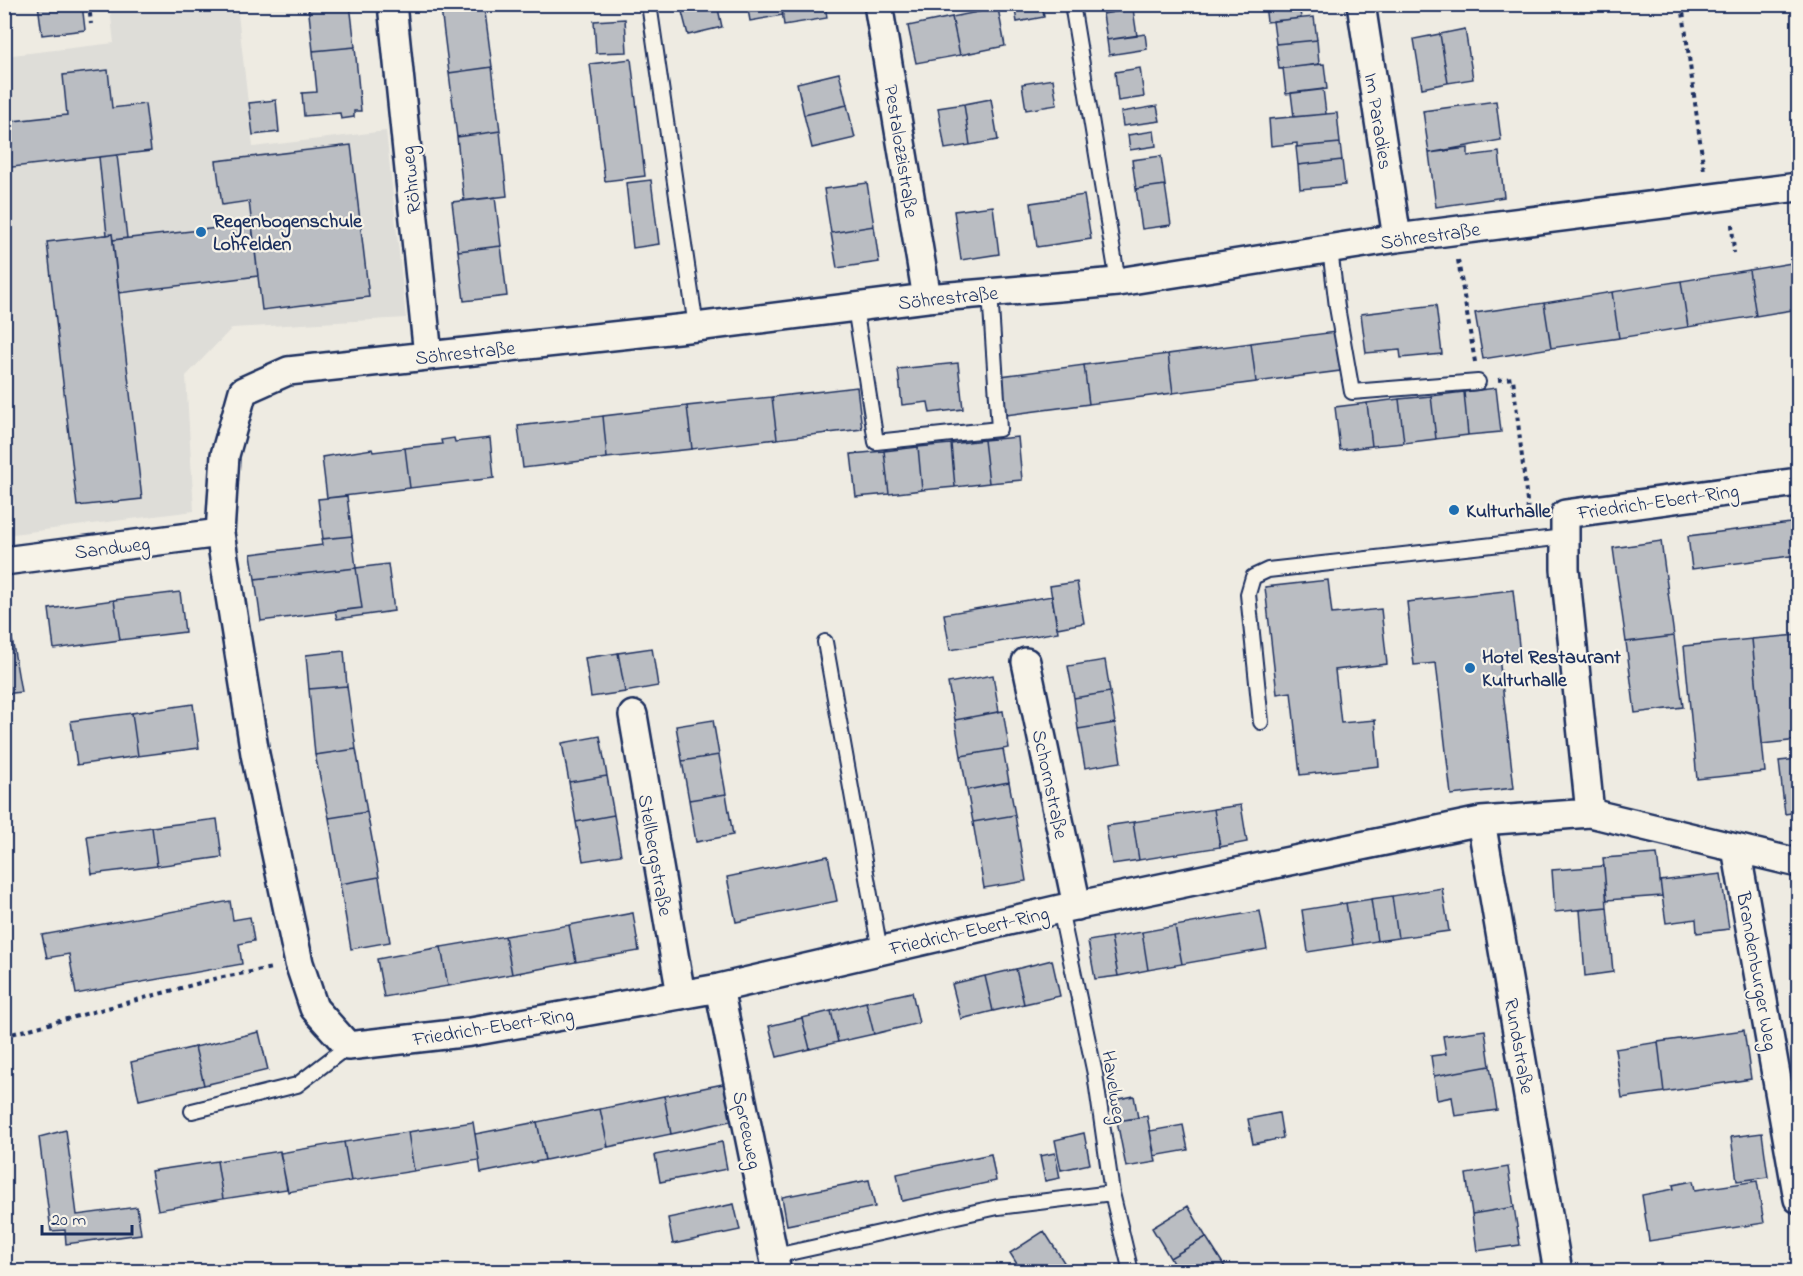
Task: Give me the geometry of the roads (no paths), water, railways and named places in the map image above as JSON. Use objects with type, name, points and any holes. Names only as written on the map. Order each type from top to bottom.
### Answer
[{"type":"street","name":"Röhrweg","points":[[392,4],[428,356]]},
{"type":"street","name":"Pestalozzistraße","points":[[878,4],[927,298]]},
{"type":"street","name":"Im Paradies","points":[[1361,4],[1397,238]]},
{"type":"street","name":"Söhrestraße","points":[[220,533],[225,455],[243,391],[288,371],[696,327],[927,298],[1118,282],[1397,238],[1798,188]]},
{"type":"street","name":"Friedrich-Ebert-Ring","points":[[1590,813],[1565,569],[1565,514],[1798,482]]},
{"type":"street","name":"Sandweg","points":[[4,561],[220,533]]},
{"type":"street","points":[[220,533],[255,754],[299,963],[314,1008],[348,1046]]},
{"type":"street","name":"Schornstraße","points":[[1026,662],[1069,908]]},
{"type":"street","name":"Stellbergstraße","points":[[633,715],[681,995]]},
{"type":"street","name":"Friedrich-Ebert-Ring","points":[[348,1046],[471,1032],[719,988],[1069,908],[1481,821],[1590,813],[1798,863]]},
{"type":"street","name":"Rundstraße","points":[[1481,821],[1558,1272]]},
{"type":"street","name":"Brandenburger Weg","points":[[1736,848],[1792,1118],[1798,1199]]},
{"type":"street","name":"Spreeweg","points":[[719,988],[776,1264]]},
{"type":"lane","points":[[650,4],[696,327]]},
{"type":"lane","points":[[1072,4],[1118,282]]},
{"type":"lane","points":[[1330,249],[1337,307],[1352,392],[1478,382]]},
{"type":"lane","points":[[855,307],[876,442],[999,429],[990,292]]},
{"type":"lane","points":[[1261,723],[1248,594],[1253,577],[1268,570],[1565,537]]},
{"type":"lane","points":[[825,642],[880,951]]},
{"type":"lane","name":"Havelweg","points":[[1069,908],[1112,1194],[1131,1272]]},
{"type":"lane","points":[[192,1111],[297,1085],[348,1046]]},
{"type":"lane","points":[[776,1264],[998,1207],[1112,1194]]},
{"type":"place","name":"Regenbogenschule Lohfelden","points":[[201,232]]},
{"type":"place","name":"Kulturhalle","points":[[1454,510]]},
{"type":"place","name":"Hotel Restaurant Kulturhalle","points":[[1470,668]]}]
